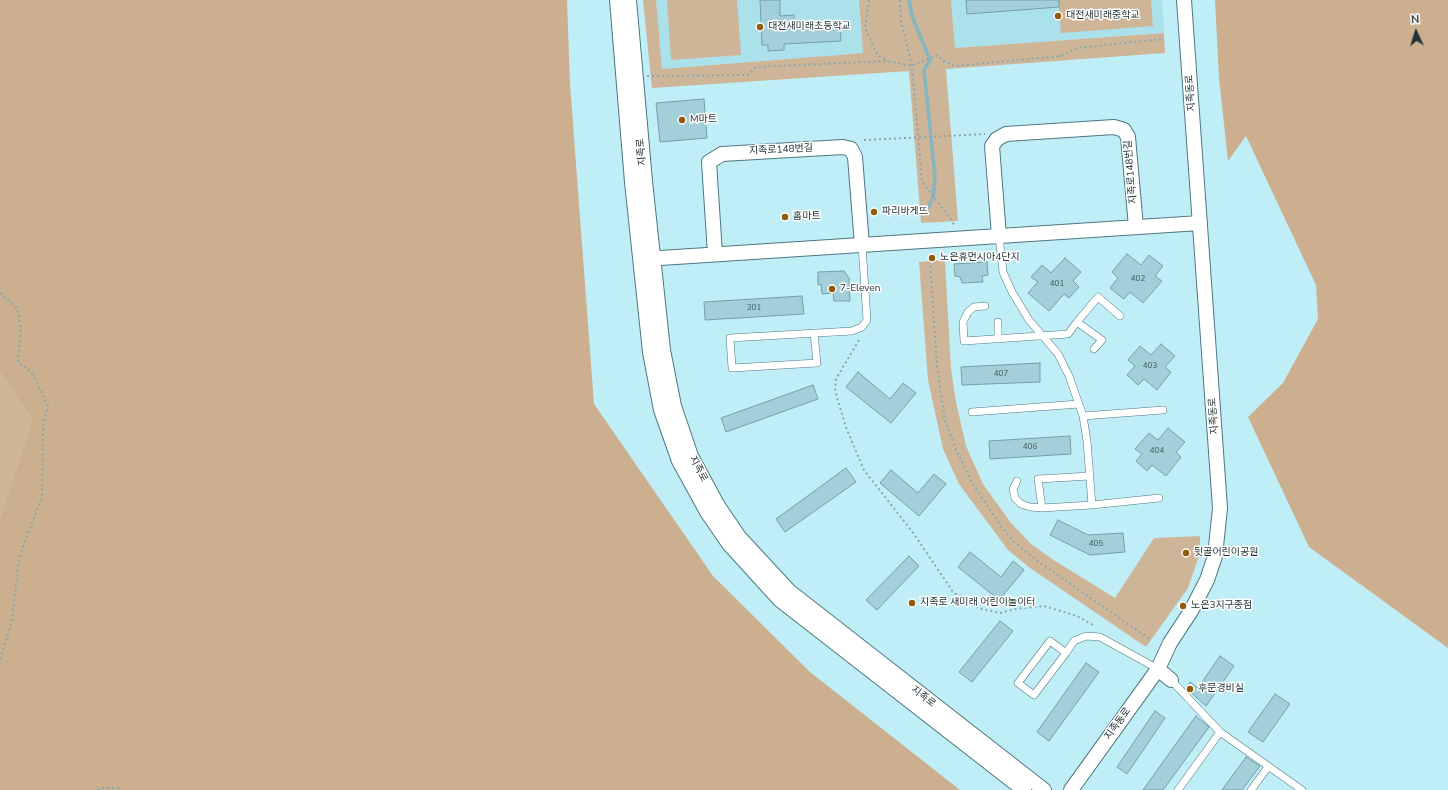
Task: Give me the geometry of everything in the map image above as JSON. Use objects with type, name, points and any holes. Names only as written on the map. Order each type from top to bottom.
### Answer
[{"type":"street","name":"지족로","points":[[616,0],[647,258],[674,406],[691,456],[718,506],[739,537],[789,591],[1044,790]]},
{"type":"street","name":"지족로","points":[[630,0],[647,258],[650,352],[654,381],[661,410],[679,461],[707,512],[729,544],[780,600],[1024,790]]},
{"type":"street","name":"지족동로","points":[[1071,790],[1158,669],[1170,643],[1191,611],[1207,580],[1215,556],[1220,508],[1184,0]]},
{"type":"street","name":"지족로148번길","points":[[1000,236],[992,146],[996,139],[1006,134],[1114,127],[1124,130],[1128,137],[1136,227]]},
{"type":"street","name":"지족로148번길","points":[[715,254],[709,162],[722,154],[843,147],[851,149],[855,157],[862,245]]},
{"type":"street","points":[[647,258],[1200,223]]},
{"type":"street","points":[[1158,669],[1171,680]]},
{"type":"lane","points":[[1000,236],[1003,272],[1006,279],[1029,320],[1061,359],[1079,404],[1083,416],[1087,440],[1092,505]]},
{"type":"lane","points":[[814,333],[817,363],[732,368],[730,338],[814,333],[852,331],[862,327],[867,320],[862,245]]},
{"type":"lane","points":[[985,306],[974,307],[968,312],[963,322],[964,341],[1044,337],[1068,334],[1098,297],[1120,316]]},
{"type":"lane","points":[[998,322],[998,339]]},
{"type":"lane","points":[[1077,322],[1102,340],[1094,349]]},
{"type":"lane","points":[[972,412],[1079,404]]},
{"type":"lane","points":[[1083,416],[1163,410]]},
{"type":"lane","points":[[1042,508],[1038,479],[1090,476]]},
{"type":"lane","points":[[1017,481],[1013,489],[1015,498],[1021,504],[1030,507],[1042,508],[1092,505],[1159,498]]},
{"type":"lane","points":[[1066,653],[1050,641],[1018,683],[1034,695],[1066,653],[1074,641],[1086,636],[1100,637],[1158,669]]},
{"type":"lane","points":[[1171,680],[1220,732],[1302,790]]},
{"type":"lane","points":[[1178,790],[1220,732]]},
{"type":"lane","points":[[1251,790],[1268,766]]},
{"type":"path","points":[[869,0],[865,28],[877,55],[888,61]]},
{"type":"path","points":[[900,0],[901,21],[912,66],[922,182],[954,225]]},
{"type":"path","points":[[644,76],[748,75],[756,67],[888,61],[912,66],[923,60],[938,55],[943,61],[955,66],[1061,56],[1077,48],[1163,39]]},
{"type":"path","points":[[864,140],[985,134]]},
{"type":"path","points":[[930,261],[937,366],[945,421],[957,452],[974,486],[1000,526],[1014,542],[1039,562],[1151,640]]},
{"type":"path","points":[[0,293],[17,308],[21,327],[18,362],[32,373],[48,406],[43,424],[42,497],[22,549],[18,567],[12,622],[0,660]]},
{"type":"path","points":[[859,340],[836,379],[835,391],[847,430],[864,470],[914,534],[953,592],[978,608],[1000,613],[1015,609],[1044,606],[1077,616],[1093,625]]},
{"type":"path","points":[[98,790],[100,788],[118,788],[121,790]]},
{"type":"shaded area","points":[[0,0],[567,0],[570,84],[594,404],[713,576],[810,672],[960,790],[0,790],[0,517],[32,420],[0,373]]},
{"type":"shaded area","points":[[643,0],[656,0],[662,69],[863,53],[859,0],[951,0],[955,48],[1164,33],[1165,53],[946,69],[958,221],[921,223],[909,71],[652,88]]},
{"type":"shaded area","name":"대전새미래초등학교","points":[[656,0],[859,0],[863,53],[661,69]]},
{"type":"shaded area","points":[[667,0],[737,0],[741,55],[671,60]]},
{"type":"shaded area","name":"대전새미래중학교","points":[[951,0],[1162,0],[1164,33],[955,48]]},
{"type":"shaded area","points":[[1058,0],[1151,0],[1153,26],[1061,33]]},
{"type":"shaded area","points":[[1215,0],[1448,0],[1448,648],[1309,547],[1248,417],[1283,383],[1318,319],[1316,285],[1246,136],[1228,161],[1219,78]]},
{"type":"shaded area","points":[[945,260],[951,369],[956,402],[966,446],[983,484],[1011,523],[1030,543],[1052,559],[1115,598],[1154,538],[1200,536],[1200,553],[1188,588],[1146,647],[1030,568],[1008,550],[959,484],[943,449],[928,380],[919,262]]},
{"type":"shaded area","points":[[0,373],[32,420],[0,517]]},
{"type":"building","points":[[760,0],[780,0],[780,16],[794,15],[794,27],[840,25],[841,41],[784,44],[784,50],[768,51],[768,45],[762,45]]},
{"type":"building","points":[[966,0],[1059,0],[1059,7],[967,14]]},
{"type":"building","name":"M마트","points":[[704,99],[707,138],[660,142],[656,103]]},
{"type":"building","points":[[1127,254],[1141,265],[1149,255],[1163,266],[1155,276],[1162,281],[1143,303],[1130,292],[1124,299],[1110,288],[1118,278],[1112,272]]},
{"type":"building","points":[[1065,258],[1081,272],[1073,281],[1079,287],[1069,298],[1064,294],[1049,311],[1028,293],[1038,282],[1031,277],[1042,265],[1051,273]]},
{"type":"building","points":[[987,262],[988,275],[982,276],[983,282],[962,283],[960,277],[955,276],[954,264]]},
{"type":"building","points":[[844,271],[849,278],[850,301],[834,301],[833,293],[822,294],[821,284],[818,285],[818,272]]},
{"type":"building","points":[[802,296],[804,314],[705,320],[704,302]]},
{"type":"building","points":[[1161,344],[1175,356],[1165,367],[1171,372],[1157,390],[1144,379],[1138,385],[1127,375],[1135,366],[1128,360],[1140,346],[1151,355]]},
{"type":"building","points":[[1040,363],[1040,382],[962,385],[961,367]]},
{"type":"building","points":[[858,372],[890,399],[903,383],[916,393],[891,423],[846,387]]},
{"type":"building","points":[[813,385],[818,399],[726,432],[721,418]]},
{"type":"building","points":[[1168,428],[1185,442],[1176,452],[1181,457],[1166,476],[1152,465],[1147,471],[1136,461],[1142,454],[1135,449],[1149,433],[1158,440]]},
{"type":"building","points":[[1070,436],[1071,454],[990,459],[989,441]]},
{"type":"building","points":[[846,468],[856,482],[785,532],[776,519]]},
{"type":"building","points":[[891,470],[918,493],[934,474],[946,484],[919,516],[880,483]]},
{"type":"building","points":[[1058,520],[1088,535],[1123,533],[1125,552],[1090,555],[1050,535]]},
{"type":"building","points":[[970,552],[1001,577],[1013,561],[1024,570],[999,600],[958,567]]},
{"type":"building","points":[[909,556],[919,566],[877,610],[866,600]]},
{"type":"building","points":[[1000,621],[1013,631],[972,682],[959,672]]},
{"type":"building","points":[[1220,656],[1234,666],[1206,706],[1186,688],[1190,682],[1198,688]]},
{"type":"building","points":[[1086,663],[1099,672],[1049,741],[1037,732]]},
{"type":"building","points":[[1275,694],[1290,704],[1263,742],[1248,732]]},
{"type":"building","points":[[1155,711],[1165,718],[1127,774],[1117,767]]},
{"type":"building","points":[[1196,716],[1209,727],[1163,790],[1143,790]]},
{"type":"building","points":[[1246,757],[1260,766],[1242,790],[1222,790]]},
{"type":"waterway","points":[[909,0],[912,16],[930,60],[924,70],[935,176],[933,197],[928,208]]},
{"type":"place","name":"대전새미래중학교","points":[[1058,16]]},
{"type":"place","name":"대전새미래초등학교","points":[[760,27]]},
{"type":"place","name":"M마트","points":[[682,120]]},
{"type":"place","name":"파리바게뜨","points":[[874,212]]},
{"type":"place","name":"홈마트","points":[[785,217]]},
{"type":"place","name":"노은휴먼시아4단지","points":[[932,258]]},
{"type":"place","name":"7-Eleven","points":[[832,289]]},
{"type":"place","name":"뒷골어린이공원","points":[[1186,553]]},
{"type":"place","name":"지족로 새미래 어린이놀이터","points":[[912,603]]},
{"type":"place","name":"노은3지구종점","points":[[1183,606]]},
{"type":"place","name":"후문경비실","points":[[1190,689]]}]
